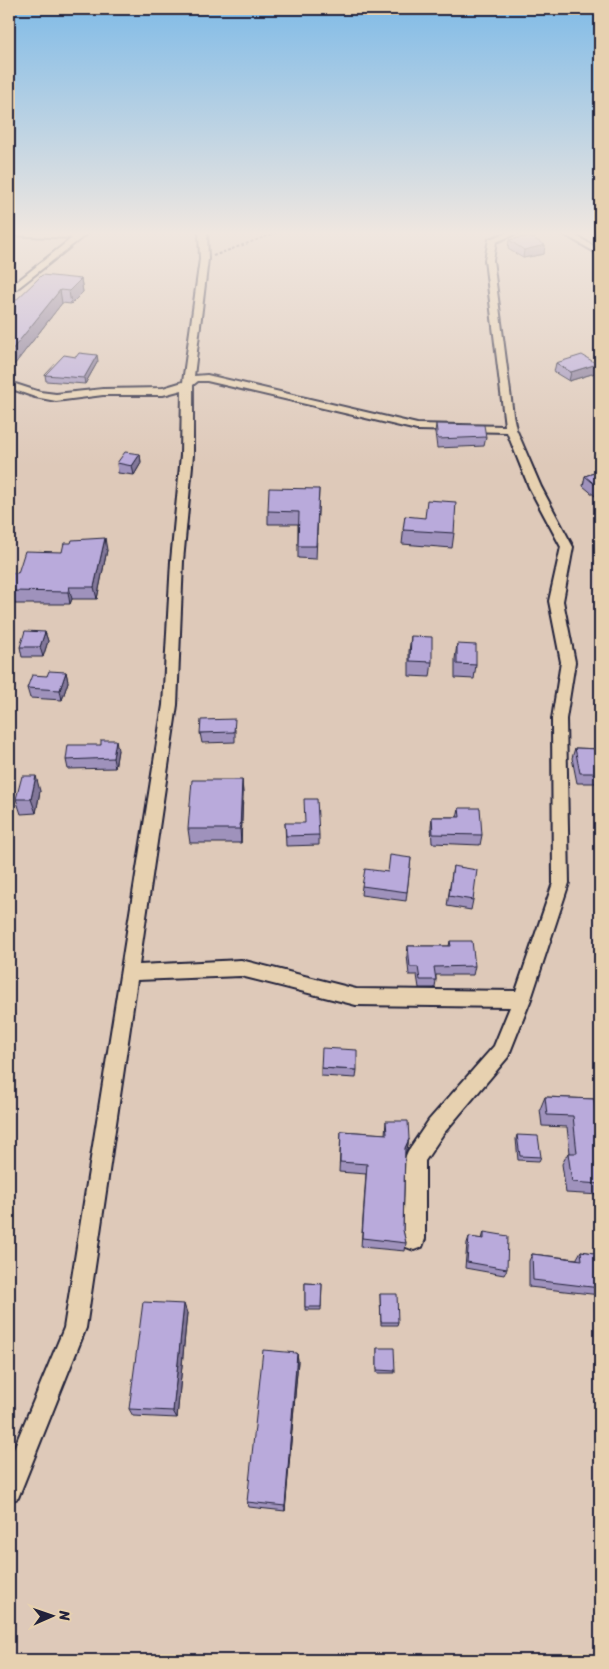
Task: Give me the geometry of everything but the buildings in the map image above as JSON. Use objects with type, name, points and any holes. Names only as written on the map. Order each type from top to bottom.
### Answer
[{"type":"street","points":[[9,1488],[74,1328],[170,704],[177,561],[187,455],[186,396],[198,310]]},
{"type":"street","points":[[414,1239],[415,1158],[436,1126],[501,1051],[522,999],[562,883],[559,719],[568,662],[556,601],[567,547],[535,487],[511,429],[495,310]]},
{"type":"street","points":[[9,385],[28,393],[50,397],[85,397],[102,392],[167,392],[188,386],[196,378],[207,378],[417,427],[511,429]]},
{"type":"street","points":[[129,973],[241,968],[356,997],[522,999]]}]
